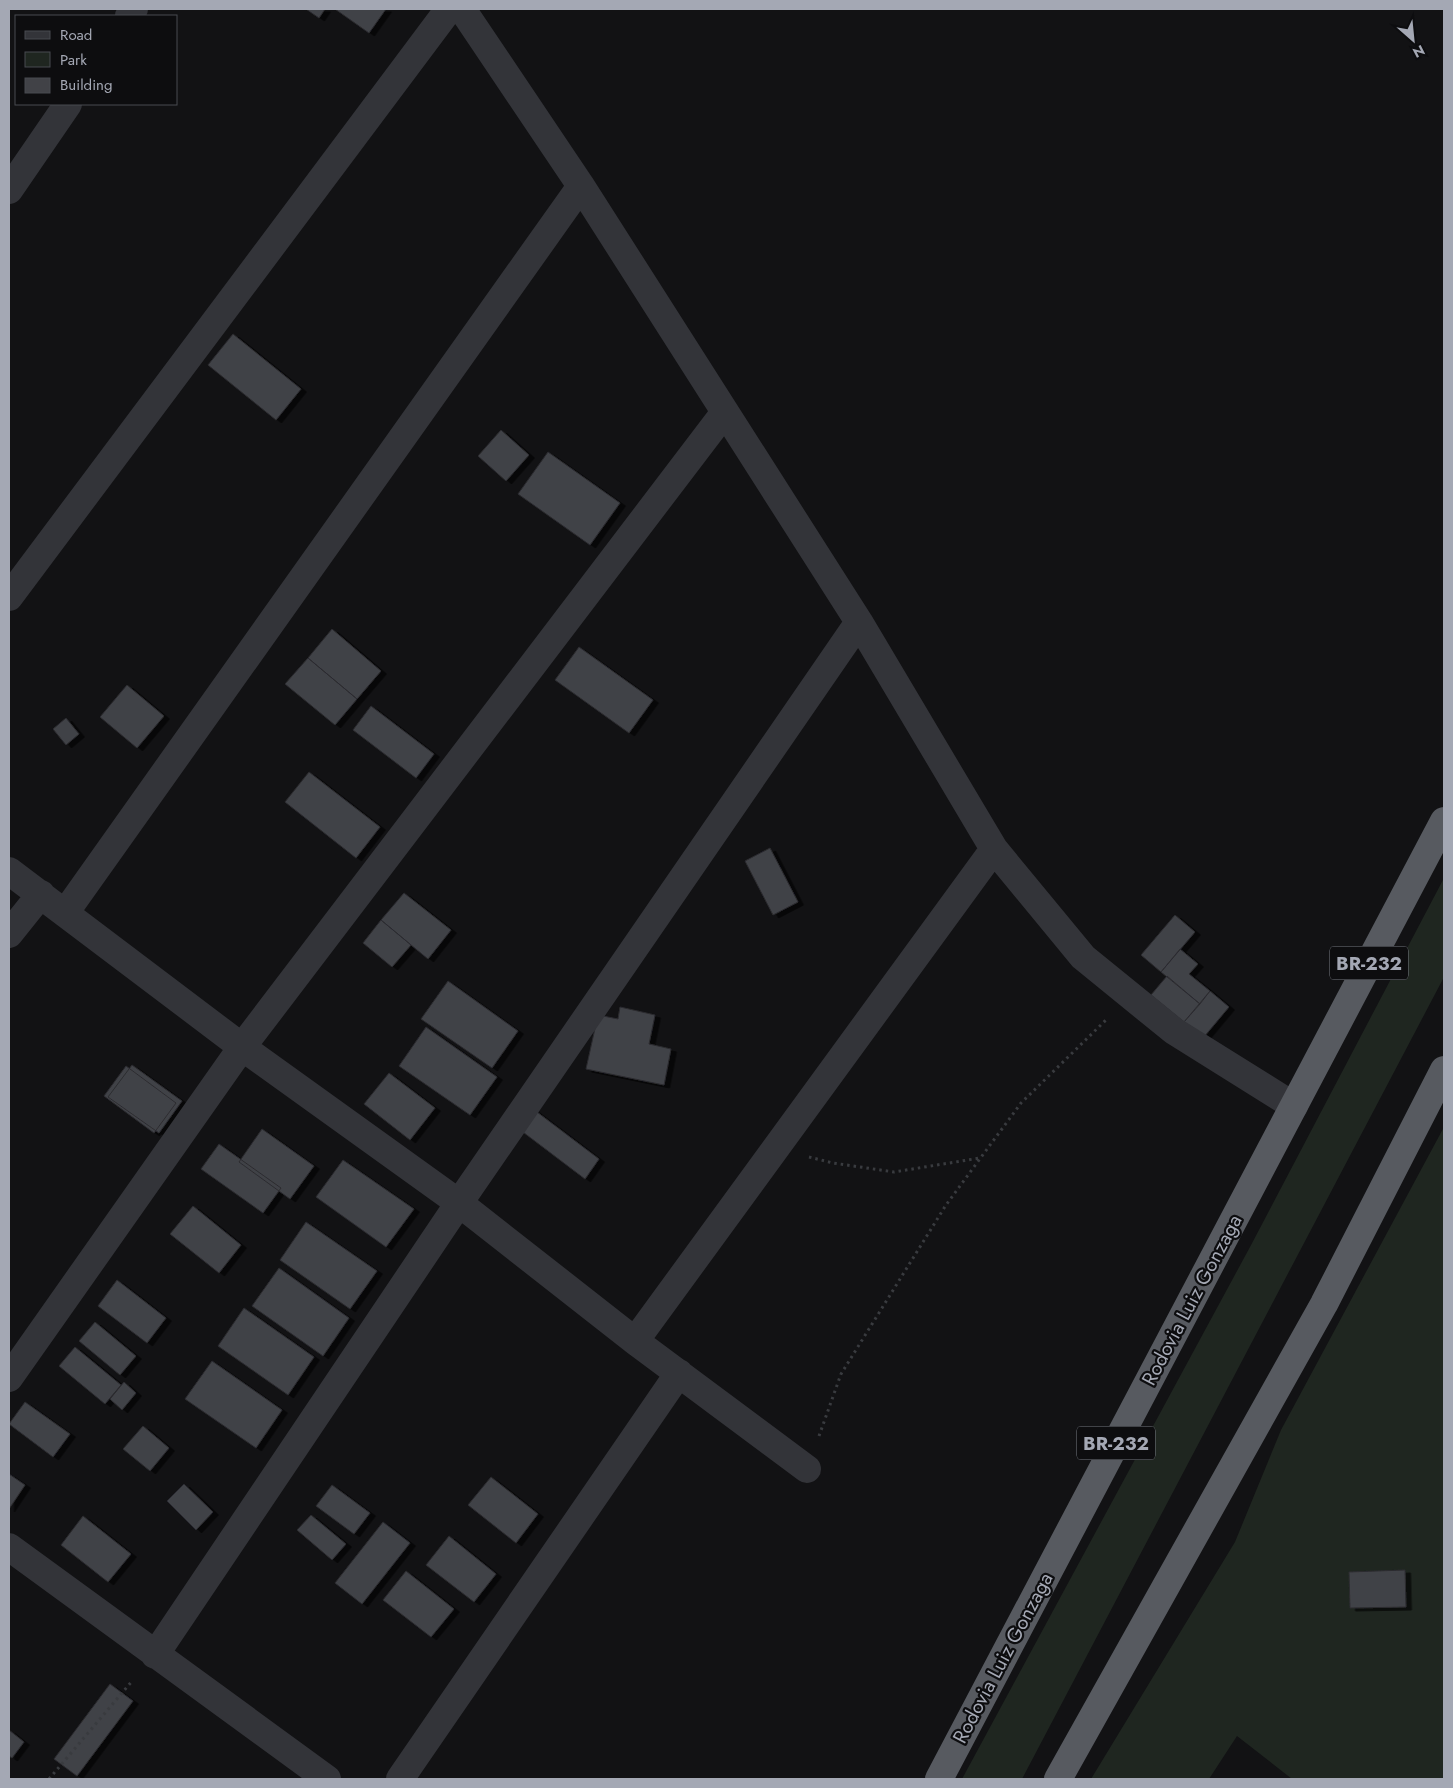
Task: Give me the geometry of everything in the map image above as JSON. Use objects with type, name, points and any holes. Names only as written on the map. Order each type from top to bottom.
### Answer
[{"type":"highway","name":"Rodovia Luiz Gonzaga","points":[[939,1779],[1444,821]]},
{"type":"highway","points":[[1058,1779],[1324,1304],[1444,1070]]},
{"type":"street","points":[[9,597],[449,9]]},
{"type":"street","points":[[462,9],[582,186],[859,622],[994,849],[1083,957],[1174,1031],[1294,1106]]},
{"type":"street","points":[[9,190],[67,105]]},
{"type":"street","points":[[65,913],[582,186]]},
{"type":"street","points":[[9,1378],[242,1047],[725,412]]},
{"type":"street","points":[[155,1654],[459,1203],[859,622]]},
{"type":"street","points":[[635,1340],[994,849]]},
{"type":"street","points":[[9,871],[242,1047],[459,1203],[635,1340],[808,1470]]},
{"type":"street","points":[[9,934],[41,894]]},
{"type":"street","points":[[400,1779],[679,1373]]},
{"type":"street","points":[[9,1546],[327,1779]]},
{"type":"path","points":[[808,1470],[841,1374],[946,1205],[1020,1103],[1131,996]]},
{"type":"path","points":[[775,1149],[833,1163],[894,1172],[981,1158]]},
{"type":"path","points":[[49,1779],[155,1654]]},
{"type":"green space","points":[[1444,878],[1444,977],[1022,1779],[962,1779],[1250,1247]]},
{"type":"green space","points":[[1444,1127],[1444,1779],[1292,1779],[1237,1736],[1209,1779],[1091,1779],[1235,1542],[1281,1430]]},
{"type":"building","points":[[306,9],[325,9],[319,18]]},
{"type":"building","points":[[335,9],[386,9],[369,33]]},
{"type":"building","points":[[233,334],[301,389],[276,420],[208,365]]},
{"type":"building","points":[[501,430],[529,455],[506,481],[478,456]]},
{"type":"building","points":[[548,452],[620,503],[590,545],[518,494]]},
{"type":"building","points":[[332,629],[381,671],[357,699],[308,658]]},
{"type":"building","points":[[579,647],[653,700],[629,733],[555,680]]},
{"type":"building","points":[[308,658],[357,699],[335,725],[285,684]]},
{"type":"building","points":[[127,685],[164,716],[137,748],[100,717]]},
{"type":"building","points":[[371,706],[434,754],[416,778],[353,730]]},
{"type":"building","points":[[66,718],[79,734],[66,745],[53,729]]},
{"type":"building","points":[[309,772],[380,827],[356,858],[285,802]]},
{"type":"building","points":[[770,848],[798,902],[773,915],[745,861]]},
{"type":"building","points":[[404,893],[451,930],[428,959],[381,920]]},
{"type":"building","points":[[1175,915],[1195,932],[1161,972],[1141,955]]},
{"type":"building","points":[[381,920],[411,945],[392,967],[363,943]]},
{"type":"building","points":[[1180,949],[1198,964],[1189,974],[1210,991],[1200,1004],[1161,972]]},
{"type":"building","points":[[1167,976],[1200,1004],[1184,1022],[1151,995]]},
{"type":"building","points":[[448,981],[518,1031],[492,1068],[421,1019]]},
{"type":"building","points":[[1210,991],[1229,1007],[1203,1038],[1184,1022]]},
{"type":"building","points":[[620,1007],[655,1015],[649,1044],[671,1049],[664,1085],[586,1069],[598,1015],[618,1019]]},
{"type":"building","points":[[426,1027],[497,1077],[470,1115],[399,1066]]},
{"type":"building","points":[[132,1065],[182,1101],[159,1133],[108,1097]]},
{"type":"building","points":[[126,1066],[176,1103],[154,1133],[104,1096]]},
{"type":"building","points":[[389,1073],[435,1108],[410,1140],[364,1104]]},
{"type":"building","points":[[533,1109],[599,1159],[585,1179],[519,1129]]},
{"type":"building","points":[[262,1129],[314,1166],[290,1199],[239,1162]]},
{"type":"building","points":[[219,1144],[281,1188],[263,1213],[201,1169]]},
{"type":"building","points":[[343,1160],[414,1209],[386,1247],[316,1197]]},
{"type":"building","points":[[193,1206],[241,1245],[219,1273],[170,1234]]},
{"type":"building","points":[[306,1222],[377,1271],[350,1309],[280,1260]]},
{"type":"building","points":[[279,1268],[349,1318],[323,1356],[252,1306]]},
{"type":"building","points":[[117,1280],[166,1318],[147,1343],[98,1306]]},
{"type":"building","points":[[244,1308],[314,1357],[288,1395],[218,1346]]},
{"type":"building","points":[[95,1322],[136,1356],[120,1375],[79,1341]]},
{"type":"building","points":[[75,1347],[121,1385],[105,1404],[59,1366]]},
{"type":"building","points":[[212,1361],[282,1410],[256,1448],[185,1399]]},
{"type":"building","points":[[124,1382],[136,1393],[122,1410],[110,1399]]},
{"type":"building","points":[[25,1402],[70,1434],[53,1457],[9,1424]]},
{"type":"building","points":[[143,1426],[169,1448],[150,1471],[123,1449]]},
{"type":"building","points":[[9,1474],[25,1485],[9,1509]]},
{"type":"building","points":[[491,1477],[538,1514],[516,1543],[468,1505]]},
{"type":"building","points":[[184,1484],[213,1512],[196,1530],[167,1501]]},
{"type":"building","points":[[332,1485],[370,1513],[354,1534],[316,1506]]},
{"type":"building","points":[[311,1515],[346,1544],[332,1560],[297,1530]]},
{"type":"building","points":[[83,1516],[131,1554],[108,1582],[61,1545]]},
{"type":"building","points":[[383,1522],[410,1543],[362,1604],[335,1583]]},
{"type":"building","points":[[449,1536],[496,1574],[474,1602],[426,1565]]},
{"type":"building","points":[[1405,1570],[1406,1607],[1350,1608],[1349,1572]]},
{"type":"building","points":[[406,1571],[454,1609],[431,1637],[383,1600]]},
{"type":"building","points":[[110,1684],[133,1701],[77,1776],[54,1759]]},
{"type":"building","points":[[9,1730],[24,1742],[12,1758],[9,1756]]}]
